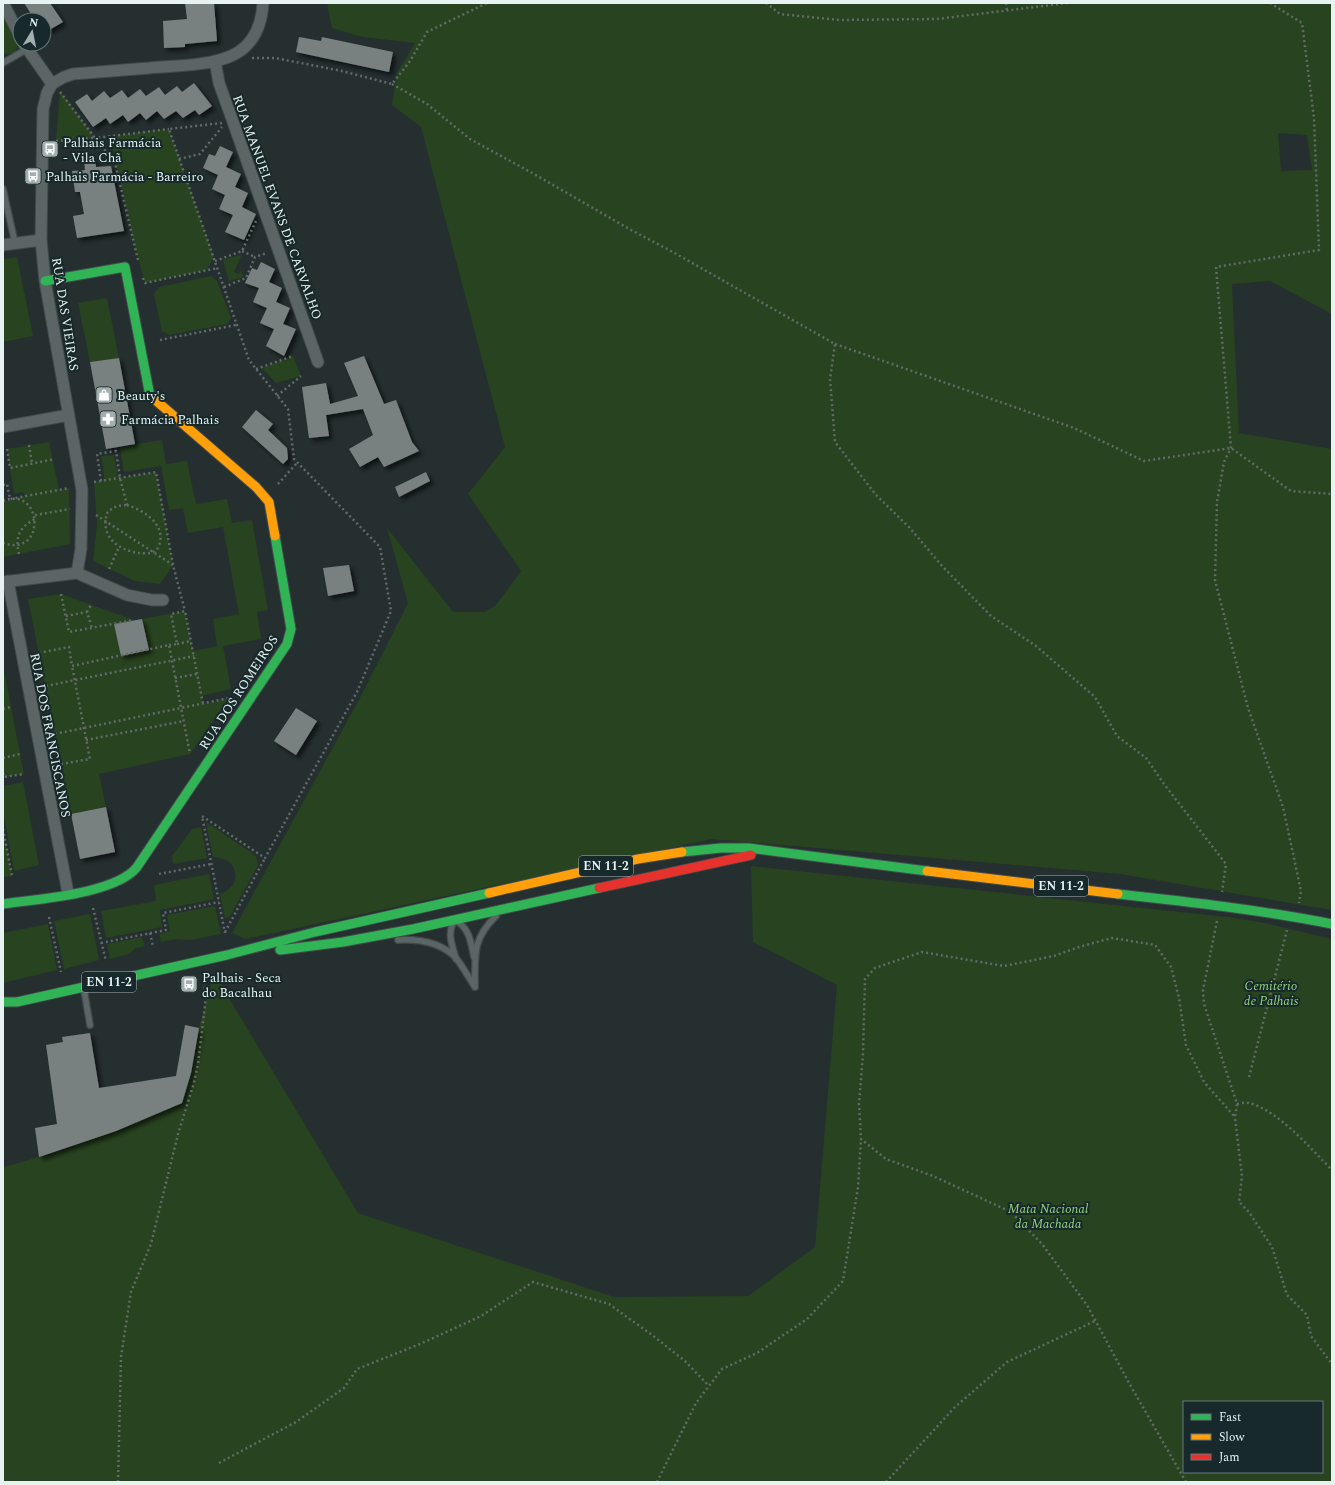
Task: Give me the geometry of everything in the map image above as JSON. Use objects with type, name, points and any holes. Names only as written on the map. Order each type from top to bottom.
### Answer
[{"type":"main road","name":"RUA DOS ROMEIROS","points":[[3,904],[68,893],[117,882],[129,875],[139,864],[287,644],[292,629],[269,502],[256,487],[150,396],[125,267],[45,281]]},
{"type":"main road","name":"EN 11-2","points":[[17,1002],[227,955],[315,932],[426,906],[638,859],[686,851],[740,848],[766,850],[1220,906],[1292,916],[1332,924]]},
{"type":"main road","name":"EN 11-2","points":[[227,955],[297,949],[343,942],[455,920],[744,856],[790,854]]},
{"type":"main road","points":[[3,1002],[17,1002]]},
{"type":"main road","points":[[3,1009],[17,1002]]},
{"type":"street","points":[[3,3],[12,20]]},
{"type":"street","points":[[30,52],[56,87],[64,76],[73,74],[215,61],[239,52],[246,47],[257,31],[261,21],[263,3]]},
{"type":"street","name":"RUA MANUEL EVANS DE CARVALHO","points":[[215,61],[219,83],[318,362]]},
{"type":"street","name":"RUA DAS VIEIRAS","points":[[56,87],[47,93],[43,109],[41,240],[45,281],[82,490],[81,549],[77,573]]},
{"type":"street","points":[[3,245],[41,240]]},
{"type":"street","points":[[3,427],[69,415]]},
{"type":"street","points":[[5,581],[77,573],[128,595],[152,600],[163,600]]},
{"type":"street","name":"RUA DOS FRANCISCANOS","points":[[5,581],[68,893]]},
{"type":"lane","points":[[3,63],[19,52]]},
{"type":"lane","points":[[3,189],[15,243]]},
{"type":"lane","points":[[484,900],[510,888]]},
{"type":"lane","points":[[426,906],[440,910]]},
{"type":"lane","points":[[465,910],[455,920],[450,931],[450,937],[456,958],[475,987],[476,947],[479,938],[491,920],[505,908]]},
{"type":"lane","points":[[446,913],[466,929],[475,963]]},
{"type":"lane","points":[[343,942],[387,940]]},
{"type":"lane","points":[[394,940],[416,940],[432,943],[456,958]]},
{"type":"lane","points":[[84,987],[90,1025]]},
{"type":"path","points":[[392,84],[410,61],[427,32],[487,3]]},
{"type":"path","points":[[766,3],[780,14],[840,20],[937,18],[1068,3]]},
{"type":"path","points":[[1006,3],[1007,11]]},
{"type":"path","points":[[1249,1077],[1287,928],[1302,891],[1283,807],[1248,708],[1215,580],[1217,502],[1224,462],[1231,448],[1216,267],[1319,250],[1314,118],[1302,23],[1270,3]]},
{"type":"path","points":[[239,52],[252,58],[275,58],[342,71],[392,84],[427,104],[470,139],[835,344],[1074,428],[1144,461],[1231,448],[1291,491],[1332,494]]},
{"type":"path","points":[[56,87],[115,163],[139,261]]},
{"type":"path","points":[[56,141],[225,123],[200,154],[179,159]]},
{"type":"path","points":[[169,129],[249,360],[288,409],[294,459],[380,547],[391,611],[357,692],[225,933],[202,816],[265,858]]},
{"type":"path","points":[[242,251],[258,217]]},
{"type":"path","points":[[215,261],[242,251],[255,256],[270,252]]},
{"type":"path","points":[[224,287],[246,278],[255,256]]},
{"type":"path","points":[[143,276],[145,283],[218,268]]},
{"type":"path","points":[[160,340],[236,325]]},
{"type":"path","points":[[835,344],[830,379],[835,442],[876,495],[909,527],[991,616],[1036,646],[1095,697],[1117,736],[1146,758],[1164,784],[1226,864],[1220,906],[1203,990],[1204,1004],[1237,1104],[1235,1118],[1242,1176],[1239,1202],[1249,1212],[1272,1247],[1287,1294],[1307,1315],[1311,1336],[1332,1364]]},
{"type":"path","points":[[256,369],[293,356]]},
{"type":"path","points":[[277,396],[301,376]]},
{"type":"path","points":[[29,445],[32,464]]},
{"type":"path","points":[[7,449],[10,468],[55,460]]},
{"type":"path","points":[[100,481],[97,454],[116,451],[120,478],[127,505]]},
{"type":"path","points":[[278,484],[297,463]]},
{"type":"path","points":[[94,482],[156,472],[173,565],[185,611],[203,704]]},
{"type":"path","points":[[3,485],[7,484],[10,499]]},
{"type":"path","points":[[3,501],[69,488]]},
{"type":"path","points":[[3,543],[17,545],[24,542],[34,531],[35,515],[31,508],[26,503],[19,500],[10,499]]},
{"type":"path","points":[[127,505],[137,508],[149,516],[156,524],[160,533],[160,541],[158,547],[153,552],[140,553],[119,547],[108,535],[104,520],[108,511],[117,506],[127,505]]},
{"type":"path","points":[[35,515],[70,509]]},
{"type":"path","points":[[96,515],[173,565]]},
{"type":"path","points":[[19,554],[17,545],[18,537],[25,526],[35,519]]},
{"type":"path","points":[[109,569],[119,547]]},
{"type":"path","points":[[61,594],[69,632],[134,620]]},
{"type":"path","points":[[91,605],[88,612],[92,628]]},
{"type":"path","points":[[177,644],[171,614],[185,611]]},
{"type":"path","points":[[66,616],[88,612]]},
{"type":"path","points":[[72,666],[191,641]]},
{"type":"path","points":[[169,646],[190,754]]},
{"type":"path","points":[[39,653],[68,647],[75,680],[90,759],[61,764]]},
{"type":"path","points":[[46,686],[194,656]]},
{"type":"path","points":[[175,678],[197,674]]},
{"type":"path","points":[[55,734],[229,698]]},
{"type":"path","points":[[3,709],[11,707]]},
{"type":"path","points":[[86,740],[184,721]]},
{"type":"path","points":[[3,758],[20,754]]},
{"type":"path","points":[[3,773],[4,777],[24,774]]},
{"type":"path","points":[[3,829],[12,876]]},
{"type":"path","points":[[3,849],[7,848]]},
{"type":"path","points":[[159,874],[211,864]]},
{"type":"path","points":[[101,943],[166,930],[163,913],[219,902]]},
{"type":"path","points":[[93,908],[106,961]]},
{"type":"path","points":[[49,917],[61,972]]},
{"type":"path","points":[[150,933],[153,946]]},
{"type":"path","points":[[656,1482],[696,1403],[722,1369],[757,1353],[807,1318],[843,1280],[858,1187],[861,1140],[859,1104],[863,1054],[865,979],[875,968],[922,952],[1004,966],[1054,956],[1112,938],[1155,945],[1171,967],[1179,998],[1186,1045],[1204,1082],[1235,1118]]},
{"type":"path","points":[[118,1482],[121,1356],[131,1292],[151,1244],[198,1064],[206,997],[200,961]]},
{"type":"path","points":[[1237,1104],[1247,1102],[1264,1109],[1294,1131],[1332,1170]]},
{"type":"path","points":[[861,1140],[886,1159],[933,1176],[1012,1212],[1042,1244],[1087,1305],[1129,1383],[1186,1482]]},
{"type":"path","points":[[219,1463],[296,1422],[344,1388],[357,1369],[420,1344],[481,1316],[533,1282],[608,1304],[652,1335],[685,1361],[709,1386]]},
{"type":"path","points":[[886,1482],[955,1407],[1007,1362],[1095,1321]]},
{"type":"green space","points":[[327,3],[1332,3],[1332,314],[1270,281],[1232,284],[1239,433],[1332,449],[1332,910],[1120,874],[712,839],[246,939],[232,933],[363,692],[408,603],[387,528],[453,612],[485,612],[496,605],[521,571],[468,494],[505,447],[421,127],[392,105],[397,73],[415,43],[362,37],[332,28]],"holes":[[[1278,133],[1307,135],[1312,170],[1281,171]]]},
{"type":"green space","points":[[3,12],[12,28],[12,52],[15,52],[3,54]]},
{"type":"green space","points":[[60,90],[95,138],[56,141]]},
{"type":"green space","points":[[169,129],[214,257],[207,270],[145,283],[110,136]]},
{"type":"green space","points":[[242,254],[234,272],[239,274],[241,269],[243,277],[229,281],[223,260]]},
{"type":"green space","points":[[17,257],[33,336],[3,342],[3,259]]},
{"type":"green space","points":[[211,276],[217,281],[231,318],[227,324],[169,335],[162,331],[154,294],[159,287]]},
{"type":"green space","points":[[107,298],[119,358],[90,362],[78,303]]},
{"type":"green space","points":[[293,356],[301,376],[276,383],[262,368]]},
{"type":"green space","points":[[162,440],[166,464],[187,461],[196,504],[227,499],[232,523],[252,520],[268,610],[257,612],[261,639],[223,646],[231,689],[201,696],[203,704],[229,698],[190,754],[99,774],[106,807],[71,814],[28,599],[61,594],[134,620],[114,624],[149,650],[142,619],[185,611],[193,651],[217,646],[213,619],[239,614],[223,527],[188,533],[183,508],[169,510],[161,466],[124,472],[120,447]]},
{"type":"green space","points":[[49,442],[59,490],[69,488],[70,544],[3,557],[3,502],[24,496],[23,492],[14,494],[7,449]]},
{"type":"green space","points":[[114,455],[118,478],[156,472],[173,565],[160,584],[135,581],[93,561],[97,524],[94,482],[105,480],[101,456]]},
{"type":"green space","points":[[3,665],[24,774],[4,777],[3,773]]},
{"type":"green space","points":[[23,782],[39,865],[14,871],[3,811],[3,786]]},
{"type":"green space","points":[[206,822],[256,856],[258,865],[230,916],[225,918],[220,894],[228,890],[233,884],[235,872],[233,866],[228,862],[222,858],[213,857]]},
{"type":"green space","points":[[201,827],[207,858],[173,864],[172,856],[192,829]]},
{"type":"green space","points":[[3,830],[12,876],[3,877]]},
{"type":"green space","name":"Mata Nacional da Machada","points":[[751,866],[1227,917],[1265,923],[1332,939],[1332,1482],[3,1482],[3,1167],[49,1154],[94,1138],[182,1103],[191,1073],[199,1028],[214,973],[358,1213],[614,1297],[748,1296],[815,1247],[837,985],[753,942]]},
{"type":"green space","points":[[209,874],[214,899],[160,910],[162,927],[106,938],[101,911],[156,901],[154,885]]},
{"type":"green space","points":[[215,906],[221,934],[191,940],[176,939],[161,942],[159,934],[170,931],[167,915]]},
{"type":"green space","points":[[90,914],[99,960],[64,969],[54,921]]},
{"type":"green space","points":[[48,924],[57,970],[3,983],[3,933]]},
{"type":"green space","points":[[142,937],[144,946],[136,948],[129,954],[110,959],[107,944]]},
{"type":"building","points":[[24,3],[50,3],[63,22],[52,28],[52,12],[30,12]]},
{"type":"building","points":[[185,3],[214,3],[217,41],[185,44],[185,47],[164,48],[163,21],[187,19]]},
{"type":"building","points":[[299,37],[321,41],[322,37],[393,52],[389,72],[296,52]]},
{"type":"building","points":[[194,83],[212,106],[199,115],[195,110],[183,118],[176,111],[164,119],[157,111],[146,120],[140,113],[128,122],[123,115],[110,124],[106,118],[93,127],[75,102],[87,94],[92,101],[104,91],[110,98],[122,90],[128,98],[140,89],[146,96],[159,87],[165,95],[177,86],[182,92]]},
{"type":"building","points":[[220,146],[233,152],[226,167],[241,174],[235,187],[248,193],[242,207],[256,214],[244,240],[225,232],[233,215],[219,209],[225,195],[212,189],[218,175],[203,168],[209,154],[215,156]]},
{"type":"building","points":[[95,159],[96,167],[111,166],[124,231],[77,238],[73,216],[84,214],[80,192],[75,192],[72,171],[85,170],[84,161]]},
{"type":"building","points":[[261,262],[275,269],[269,282],[282,288],[276,302],[290,308],[283,324],[296,329],[284,356],[266,346],[274,329],[260,323],[267,308],[253,302],[259,288],[245,283],[252,268],[257,270]]},
{"type":"building","points":[[364,356],[384,404],[396,400],[412,442],[419,451],[384,467],[378,457],[360,467],[349,449],[373,435],[363,409],[326,415],[329,436],[309,438],[302,387],[326,383],[330,404],[358,396],[344,363]]},
{"type":"building","points":[[119,358],[135,444],[106,449],[90,362]]},
{"type":"building","points":[[256,410],[273,424],[268,430],[287,448],[288,459],[283,464],[242,427]]},
{"type":"building","points":[[426,472],[430,481],[399,497],[395,487]]},
{"type":"building","points":[[349,565],[354,591],[328,596],[323,568]]},
{"type":"building","points":[[142,619],[149,650],[121,656],[114,624]]},
{"type":"building","points":[[296,708],[317,721],[296,755],[274,741]]},
{"type":"building","points":[[106,807],[115,852],[80,859],[71,814]]},
{"type":"building","points":[[185,1025],[199,1028],[191,1073],[182,1103],[116,1131],[39,1157],[35,1128],[57,1124],[46,1045],[63,1042],[62,1037],[90,1033],[99,1088],[176,1076]]},
{"type":"traffic: fast","points":[[45,281],[125,267],[150,396],[153,398]]},
{"type":"traffic: fast","points":[[3,904],[75,894],[94,889],[127,876],[137,867],[287,644],[291,629],[275,536]]},
{"type":"traffic: fast","points":[[682,852],[721,848],[749,848],[927,871]]},
{"type":"traffic: fast","points":[[280,950],[343,942],[413,929],[599,888]]},
{"type":"traffic: fast","points":[[3,1002],[17,1002],[227,955],[315,932],[489,893]]},
{"type":"traffic: fast","points":[[1118,894],[1252,910],[1332,924]]},
{"type":"traffic: slow","points":[[153,398],[256,487],[269,502],[275,536]]},
{"type":"traffic: slow","points":[[489,893],[638,859],[682,852]]},
{"type":"traffic: slow","points":[[927,871],[1118,894]]},
{"type":"traffic: jam","points":[[599,888],[751,855]]},
{"type":"place","name":"Palhais Farmácia - Vila Chã","points":[[50,149]]},
{"type":"place","name":"Palhais Farmácia - Barreiro","points":[[33,176]]},
{"type":"place","name":"Beauty's","points":[[104,395]]},
{"type":"place","name":"Farmácia Palhais","points":[[108,419]]},
{"type":"place","name":"Palhais - Seca do Bacalhau","points":[[189,984]]},
{"type":"park label","name":"Cemitério de Palhais","points":[[1271,992]]}]
